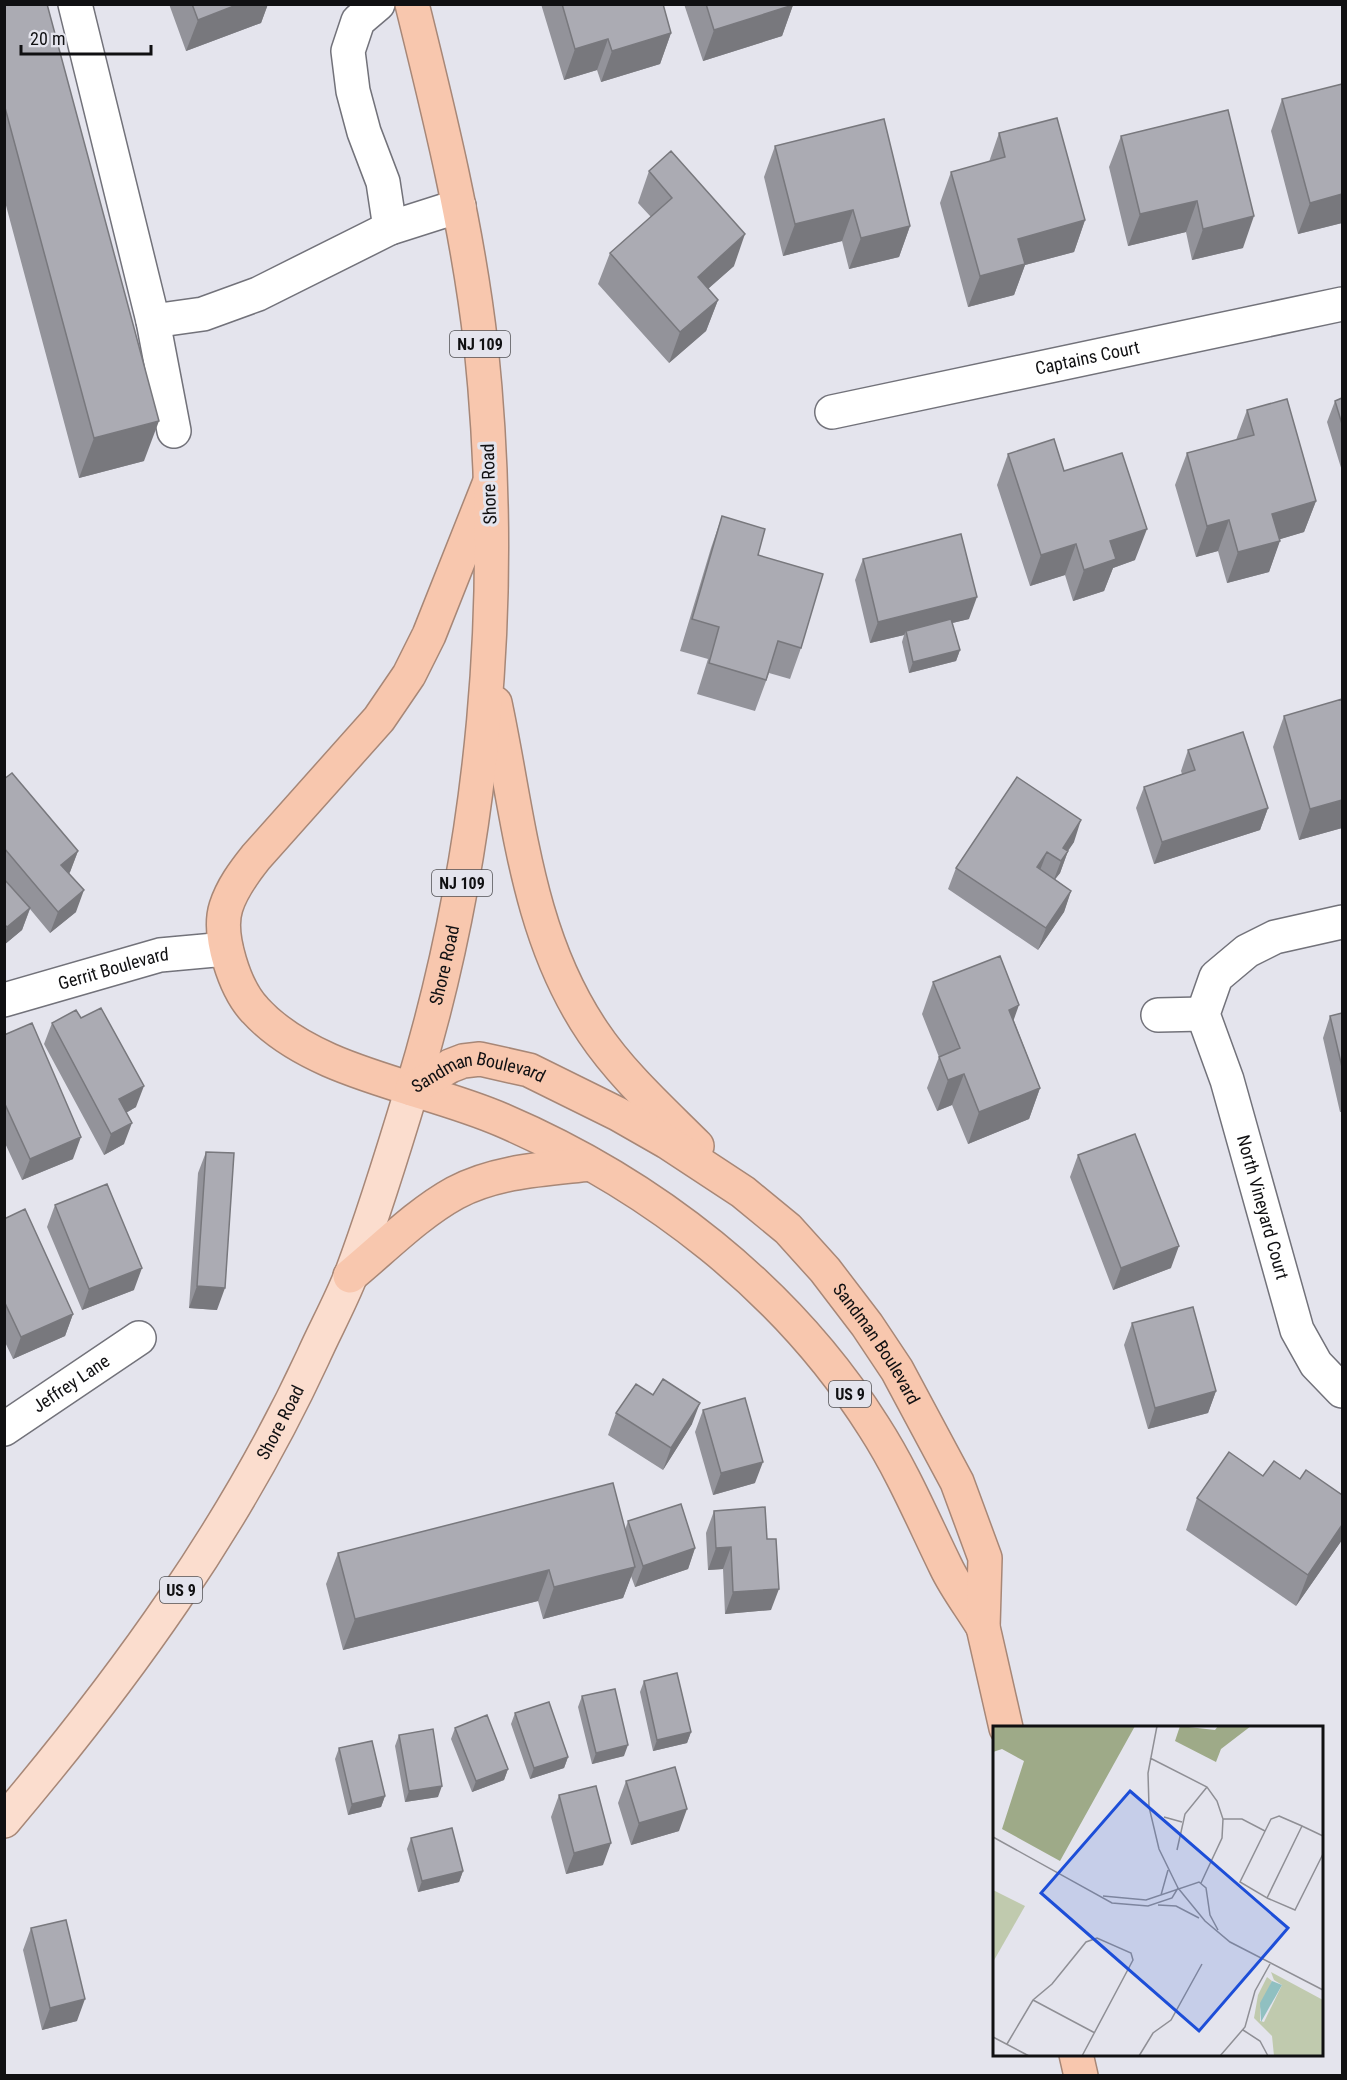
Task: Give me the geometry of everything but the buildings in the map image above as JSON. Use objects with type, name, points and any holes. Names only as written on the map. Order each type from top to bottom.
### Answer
[{"type":"highway","name":"Shore Road","points":[[412,4],[459,206],[480,345],[492,565],[488,673],[465,866],[437,1006],[412,1089]]},
{"type":"highway","points":[[412,1089],[349,1068],[272,1029],[251,1006],[233,974],[226,949],[225,909],[238,880],[256,857],[379,719],[409,675],[429,635],[489,484]]},
{"type":"highway","points":[[488,673],[511,778],[530,888],[546,939],[566,986],[593,1032],[626,1073],[743,1192]]},
{"type":"highway","name":"Sandman Boulevard","points":[[412,1089],[450,1066],[463,1061],[480,1059],[529,1070],[618,1114],[743,1192],[788,1229],[825,1270],[897,1370],[957,1482],[986,1558],[983,1627],[1006,1726]]},
{"type":"highway","name":"Sandman Boulevard","points":[[412,1089],[501,1119],[590,1164],[626,1185],[715,1248],[758,1287],[799,1329],[837,1375],[874,1427],[918,1503],[947,1569],[983,1627]]},
{"type":"highway","name":"US 9","points":[[350,1276],[429,1210],[456,1192],[498,1177],[590,1164]]},
{"type":"highway","points":[[1076,2056],[1081,2076]]},
{"type":"main road","name":"Shore Road","points":[[4,1821],[79,1732],[158,1627],[202,1558],[287,1412],[350,1276],[412,1089]]},
{"type":"street","points":[[75,4],[153,321],[174,430]]},
{"type":"street","points":[[378,4],[358,21],[348,51],[353,91],[364,132],[383,182],[390,228]]},
{"type":"street","points":[[153,321],[203,314],[258,294],[390,228],[459,206]]},
{"type":"street","name":"Captains Court","points":[[832,412],[1342,304]]},
{"type":"street","points":[[1158,1015],[1203,1014],[1216,977],[1246,951],[1275,937],[1342,922]]},
{"type":"street","name":"Gerrit Boulevard","points":[[4,1000],[160,955],[226,949]]},
{"type":"street","name":"North Vineyard Court","points":[[1203,1014],[1227,1080],[1297,1330],[1316,1364],[1342,1390]]},
{"type":"street","name":"Jeffrey Lane","points":[[4,1429],[139,1338]]}]
